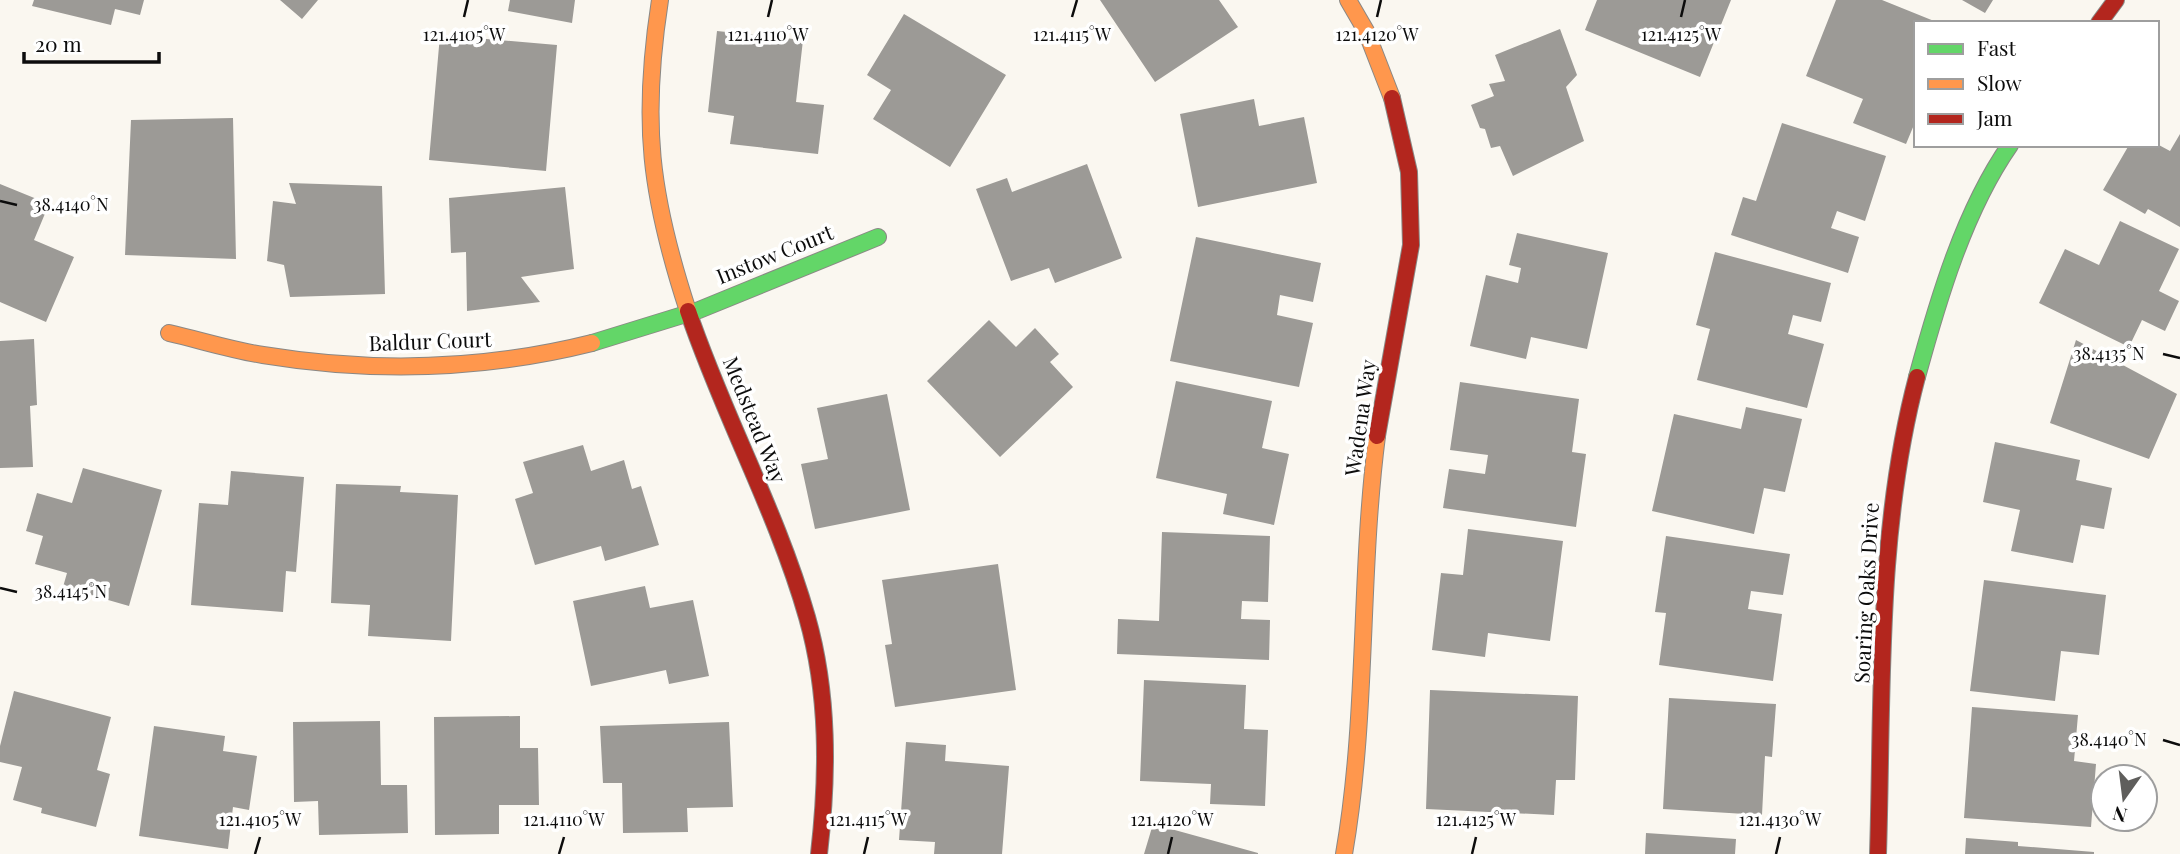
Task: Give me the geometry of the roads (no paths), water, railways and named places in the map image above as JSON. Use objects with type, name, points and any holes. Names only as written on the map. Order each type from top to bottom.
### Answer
[{"type":"street","name":"Medstead Way","points":[[660,0],[650,119],[660,215],[688,312],[792,572],[816,655],[826,721],[827,774],[819,854]]},
{"type":"street","name":"Wadena Way","points":[[1344,854],[1356,775],[1362,593],[1377,433],[1407,280],[1410,246],[1410,194],[1402,142],[1390,92],[1374,49],[1348,0]]},
{"type":"street","points":[[2100,21],[2116,0]]},
{"type":"street","name":"Soaring Oaks Drive","points":[[1878,854],[1888,528],[1905,422],[1933,318],[1951,267],[1994,168],[2009,147]]},
{"type":"street","name":"Instow Court","points":[[688,312],[877,237]]},
{"type":"street","name":"Baldur Court","points":[[169,333],[262,355],[371,367],[482,364],[590,344],[688,312]]}]
